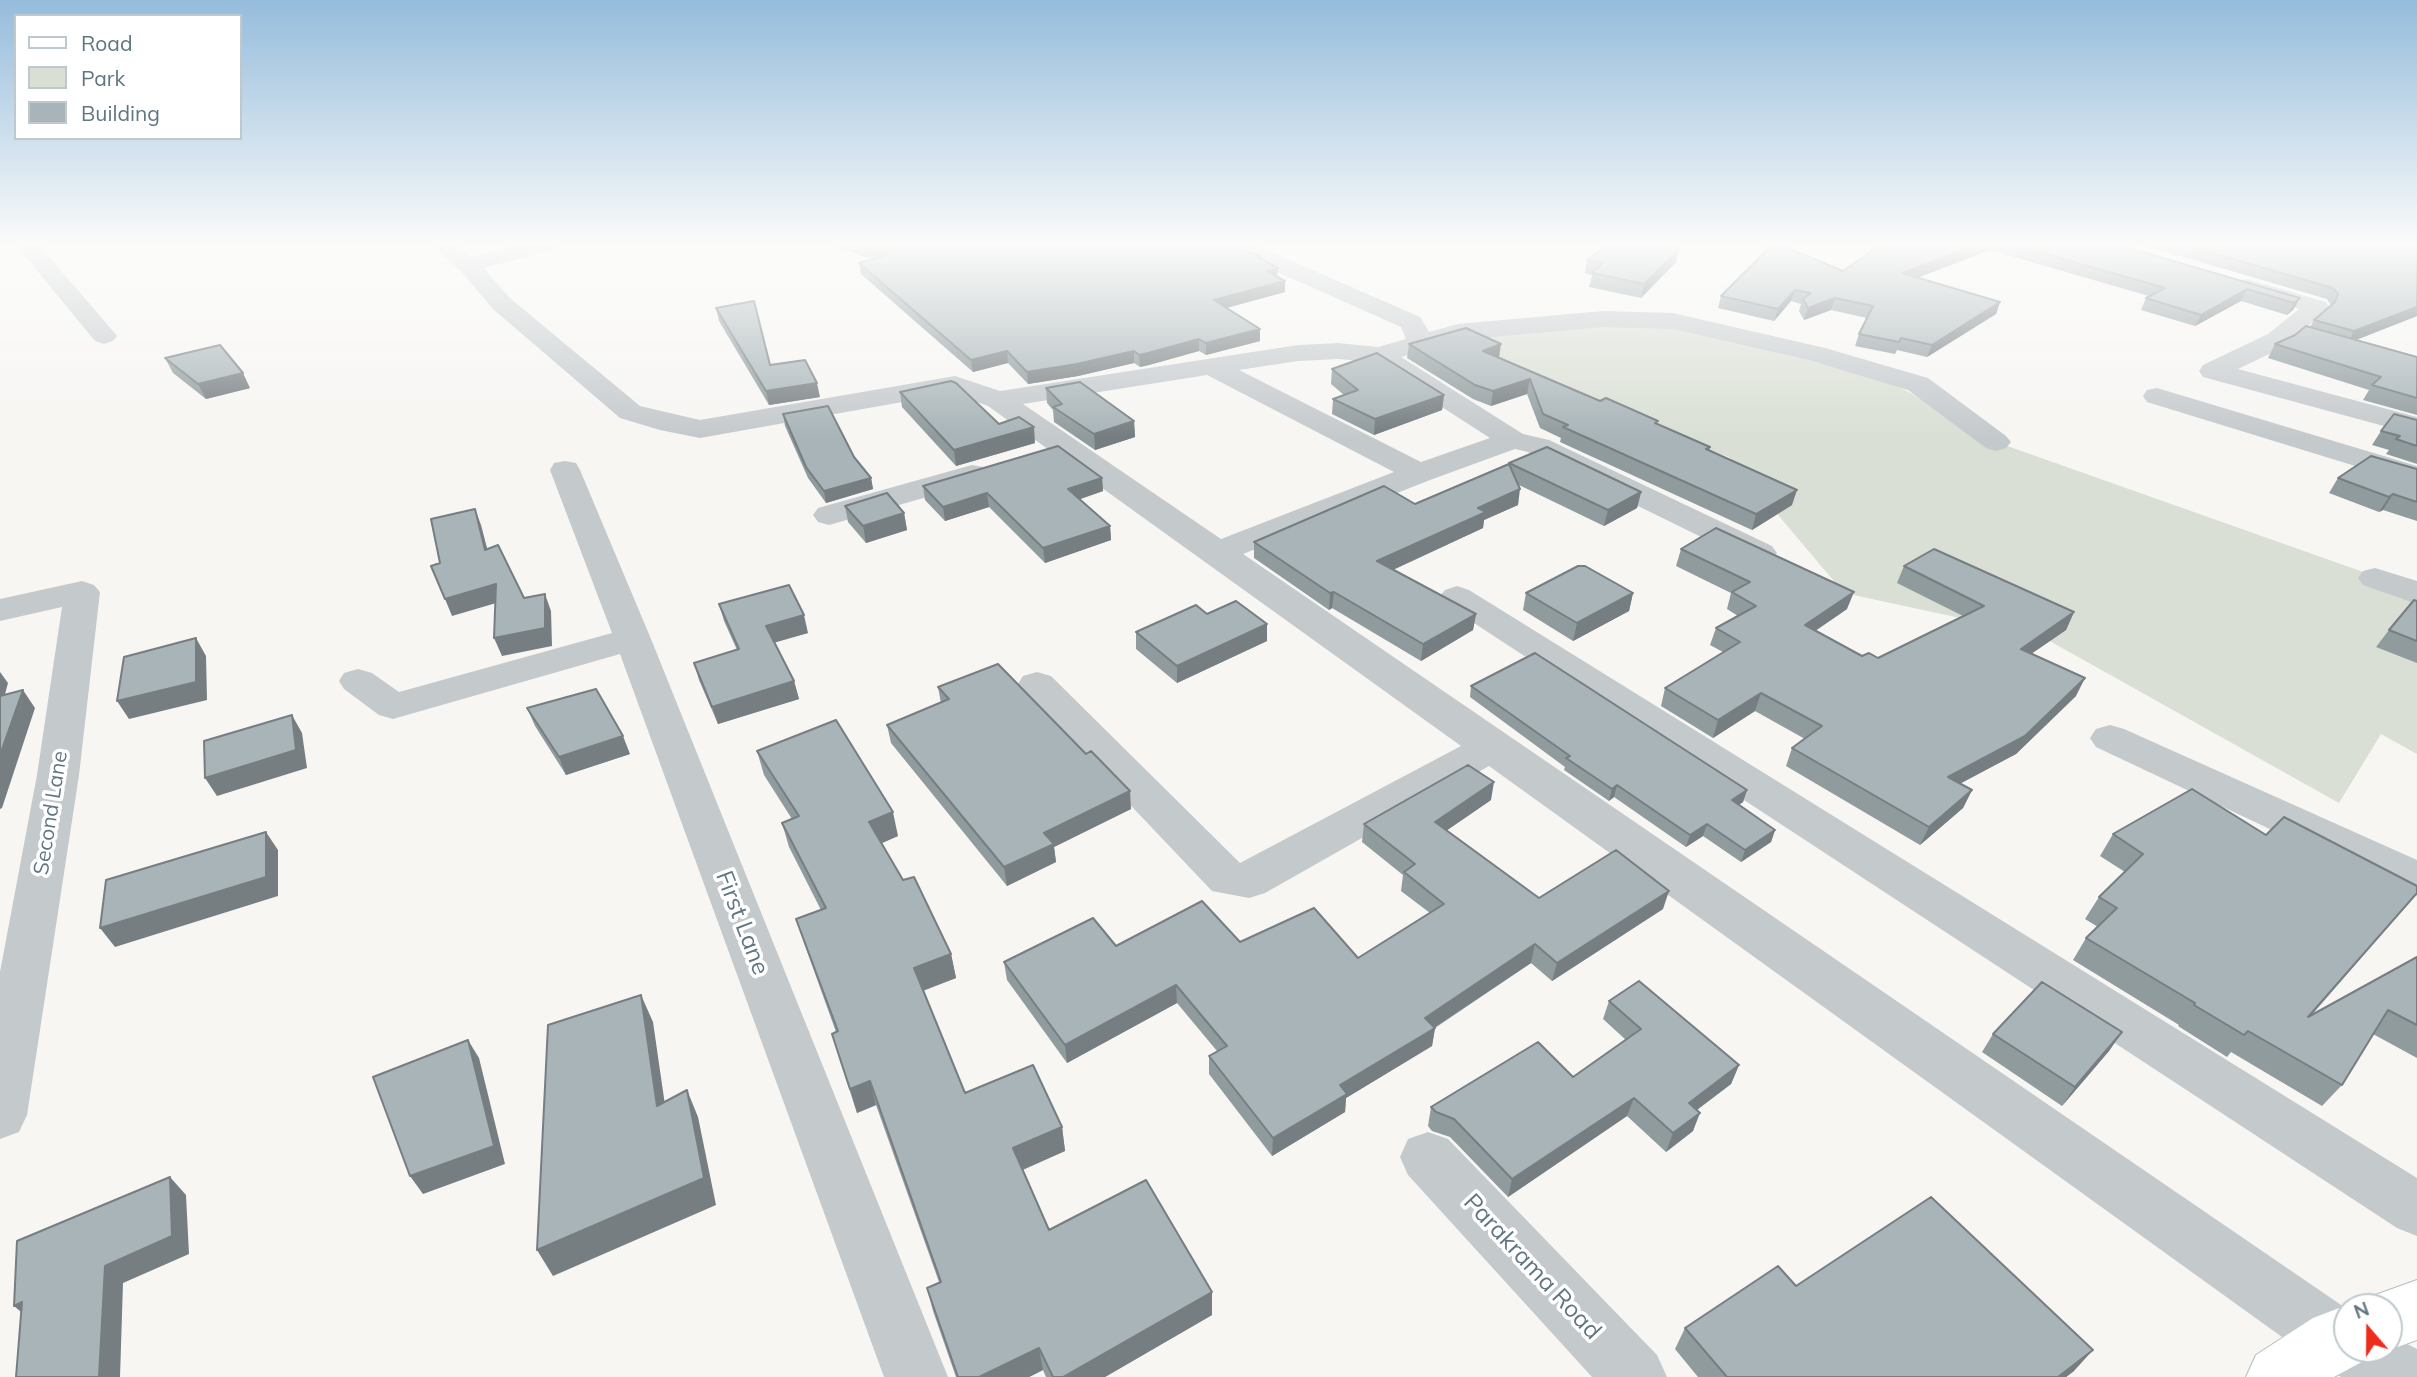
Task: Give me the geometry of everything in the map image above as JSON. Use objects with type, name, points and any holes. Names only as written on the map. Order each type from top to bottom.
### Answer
[{"type":"street","points":[[80,308],[104,336]]},
{"type":"street","points":[[508,308],[630,412],[670,424],[700,429],[956,384],[998,400],[1491,747],[2333,1324]]},
{"type":"street","points":[[1378,308],[1411,323],[1422,344]]},
{"type":"street","points":[[2315,308],[2277,340],[2213,371],[2417,426]]},
{"type":"street","points":[[998,400],[1298,353],[1338,351],[1379,355],[1471,330],[1603,319],[1673,321],[1816,354],[1919,384],[1996,442]]},
{"type":"street","points":[[1379,355],[1513,440],[1538,446],[1782,564]]},
{"type":"street","points":[[1210,367],[1419,473]]},
{"type":"street","points":[[2157,396],[2417,476]]},
{"type":"street","points":[[1216,553],[1419,473],[1513,440]]},
{"type":"street","points":[[829,515],[1063,447]]},
{"type":"street","name":"First Lane","points":[[565,470],[633,639],[916,1377]]},
{"type":"street","points":[[2375,578],[2417,593]]},
{"type":"street","name":"Second Lane","points":[[0,610],[82,592],[58,775],[0,1115]]},
{"type":"street","points":[[1457,597],[2417,1209]]},
{"type":"street","points":[[358,681],[393,706],[633,639]]},
{"type":"street","points":[[1037,684],[1228,879],[1249,881],[1491,747]]},
{"type":"street","points":[[2110,738],[2417,879]]},
{"type":"street","name":"Parakrama Road","points":[[1428,1157],[1635,1377]]},
{"type":"street","points":[[2278,1377],[2333,1349]]},
{"type":"street","points":[[2387,1363],[2406,1377]]},
{"type":"green space","points":[[1673,321],[1870,370],[1996,442],[2417,591],[2417,754],[2381,734],[2339,803],[2039,635],[1844,593],[1729,457],[1563,400],[1458,332]]},
{"type":"building","points":[[716,308],[756,308],[770,365],[805,360],[817,383],[766,391]]},
{"type":"building","points":[[911,308],[1227,308],[1260,329],[1206,343],[1199,339],[1139,355],[1134,351],[1027,372],[1007,351],[971,360]]},
{"type":"building","points":[[1872,308],[1990,308],[1932,345],[1901,338],[1899,342],[1859,334]]},
{"type":"building","points":[[2179,308],[2213,308],[2201,315]]},
{"type":"building","points":[[2328,308],[2414,308],[2354,331],[2314,320]]},
{"type":"building","points":[[2306,326],[2417,357],[2417,398],[2372,385],[2381,377],[2275,344],[2295,335]]},
{"type":"building","points":[[1466,328],[1501,344],[1483,351],[1600,401],[1606,398],[1658,421],[1655,423],[1710,447],[1706,449],[1797,490],[1756,514],[1563,427],[1568,425],[1543,414],[1530,379],[1493,391],[1475,385],[1409,344]]},
{"type":"building","points":[[220,345],[243,373],[198,384],[165,358]]},
{"type":"building","points":[[1377,353],[1444,395],[1375,419],[1333,399],[1358,390],[1332,369]]},
{"type":"building","points":[[951,381],[999,424],[1019,417],[1034,427],[954,450],[900,392]]},
{"type":"building","points":[[1080,382],[1134,421],[1094,434],[1053,407],[1062,404],[1046,388]]},
{"type":"building","points":[[828,406],[854,457],[871,478],[824,491],[806,467],[783,414]]},
{"type":"building","points":[[2394,414],[2417,420],[2417,446],[2396,439],[2400,436],[2381,431]]},
{"type":"building","points":[[1058,446],[1102,478],[1068,489],[1110,526],[1043,548],[987,493],[943,507],[923,486]]},
{"type":"building","points":[[1547,447],[1641,492],[1608,510],[1509,463]]},
{"type":"building","points":[[2371,456],[2417,469],[2417,502],[2393,494],[2389,497],[2338,478]]},
{"type":"building","points":[[1509,464],[1520,489],[1478,508],[1486,512],[1377,561],[1476,614],[1423,644],[1334,592],[1330,593],[1254,542],[1384,486],[1415,504]]},
{"type":"building","points":[[887,493],[904,513],[863,526],[845,506]]},
{"type":"building","points":[[475,509],[485,550],[498,545],[524,598],[545,594],[545,628],[494,638],[496,584],[445,599],[431,566],[440,563],[431,519]]},
{"type":"building","points":[[1716,528],[1854,592],[1805,625],[1862,656],[1869,653],[1878,658],[1984,606],[1904,566],[1934,549],[2074,612],[2021,649],[2085,678],[2025,736],[1948,777],[1972,790],[1929,827],[1792,748],[1822,726],[1761,693],[1718,720],[1665,688],[1740,642],[1716,628],[1756,606],[1732,592],[1750,582],[1681,549]]},
{"type":"building","points":[[1578,566],[1585,566],[1633,593],[1577,623],[1526,593]]},
{"type":"building","points":[[789,585],[804,615],[766,626],[794,681],[712,707],[694,663],[739,649],[719,604]]},
{"type":"building","points":[[2414,600],[2417,601],[2417,641],[2389,630]]},
{"type":"building","points":[[1236,601],[1267,624],[1177,666],[1136,632],[1196,605],[1207,614]]},
{"type":"building","points":[[196,638],[196,682],[117,701],[124,657]]},
{"type":"building","points":[[1535,653],[1747,790],[1732,800],[1775,830],[1745,850],[1707,824],[1690,835],[1617,785],[1612,789],[1566,758],[1570,756],[1471,686]]},
{"type":"building","points":[[998,664],[1086,754],[1091,751],[1130,791],[1044,833],[1054,844],[1004,867],[887,725],[949,699],[938,687]]},
{"type":"building","points":[[596,689],[623,736],[559,757],[527,708]]},
{"type":"building","points":[[23,690],[0,755],[0,696]]},
{"type":"building","points":[[292,715],[296,750],[205,778],[204,741]]},
{"type":"building","points":[[836,720],[893,812],[869,822],[903,880],[914,877],[951,954],[914,968],[965,1093],[1033,1065],[1062,1127],[1013,1148],[1049,1230],[1146,1180],[1212,1292],[1063,1377],[1053,1377],[1039,1348],[979,1377],[958,1377],[927,1288],[941,1282],[870,1081],[850,1089],[832,1034],[838,1031],[796,919],[826,908],[782,823],[799,816],[757,751]]},
{"type":"building","points":[[1468,765],[1494,782],[1435,822],[1539,898],[1616,850],[1669,891],[1557,963],[1535,944],[1425,1018],[1435,1028],[1340,1085],[1347,1094],[1273,1138],[1209,1056],[1227,1046],[1176,985],[1065,1045],[1004,962],[1093,918],[1116,946],[1202,901],[1240,942],[1314,908],[1358,958],[1444,904],[1404,872],[1415,864],[1364,824]]},
{"type":"building","points":[[2192,789],[2266,835],[2284,817],[2417,886],[2417,893],[2308,1017],[2417,957],[2417,1025],[2388,1010],[2342,1085],[2248,1031],[2244,1035],[2086,938],[2117,908],[2099,897],[2143,854],[2113,834]]},
{"type":"building","points":[[266,832],[266,877],[100,928],[106,880]]},
{"type":"building","points":[[1639,981],[1739,1065],[1689,1103],[1700,1113],[1673,1133],[1634,1098],[1512,1179],[1454,1119],[1436,1112],[1431,1107],[1538,1042],[1573,1077],[1641,1029],[1609,1001]]},
{"type":"building","points":[[2042,982],[2122,1032],[2075,1087],[1993,1034]]},
{"type":"building","points":[[641,995],[657,1106],[687,1090],[704,1178],[537,1250],[548,1025]]},
{"type":"building","points":[[468,1040],[494,1146],[410,1176],[373,1077]]},
{"type":"building","points":[[170,1177],[172,1236],[105,1266],[99,1377],[16,1377],[22,1302],[14,1306],[17,1241]]},
{"type":"building","points":[[1931,1197],[2093,1350],[2058,1377],[1727,1377],[1685,1328],[1778,1266],[1796,1286]]}]
